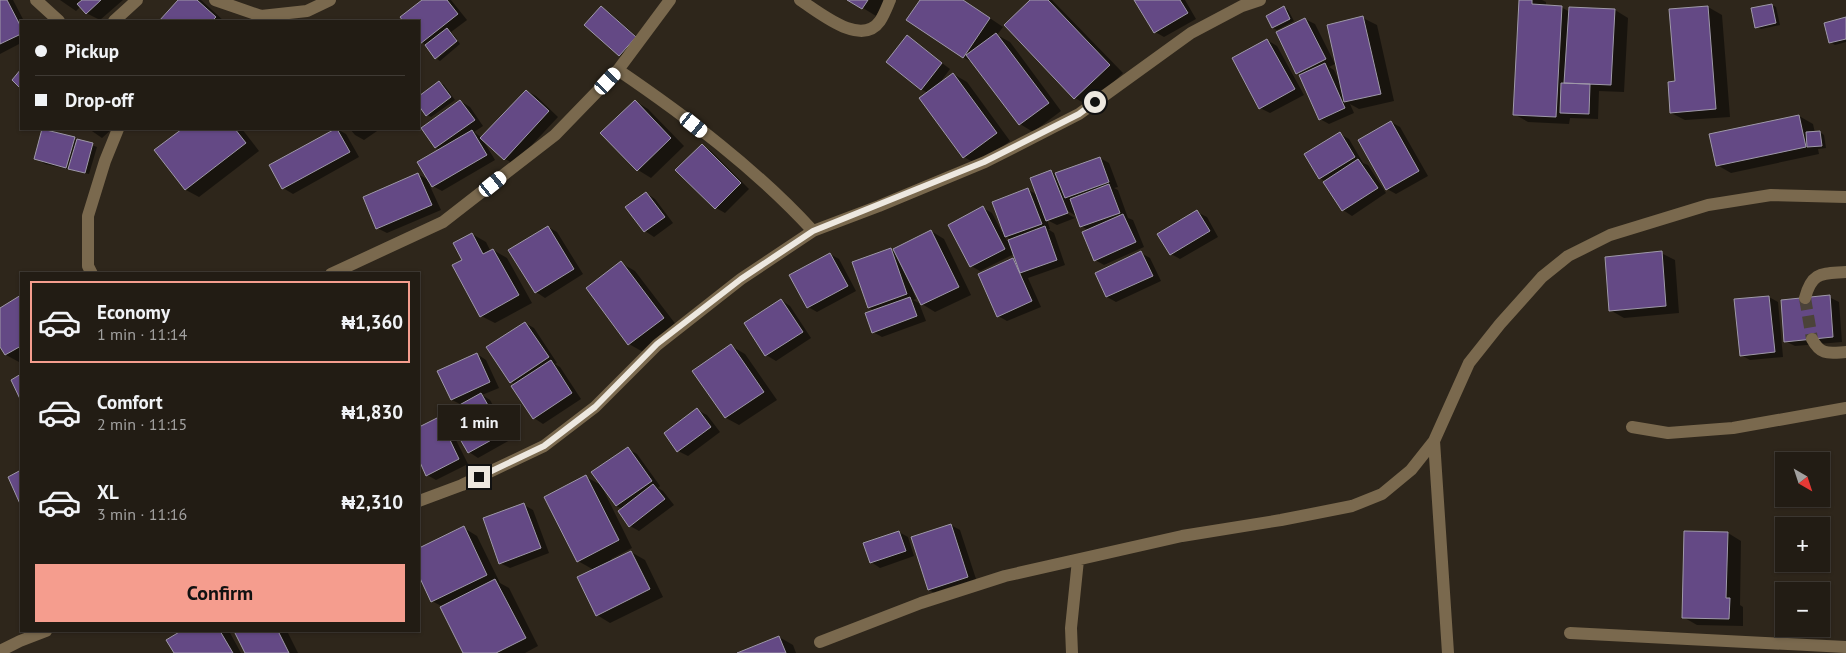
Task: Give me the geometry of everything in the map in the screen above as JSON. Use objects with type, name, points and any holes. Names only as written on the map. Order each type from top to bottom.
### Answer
[{"type":"street","points":[[36,0],[58,20]]},
{"type":"street","points":[[115,20],[136,0]]},
{"type":"street","points":[[215,0],[261,16],[307,11],[330,0]]},
{"type":"street","points":[[335,272],[443,222],[554,135],[618,70],[670,0]]},
{"type":"street","points":[[800,0],[849,30],[860,32],[872,29],[879,22],[890,0]]},
{"type":"street","points":[[420,501],[462,485],[544,446],[595,407],[657,344],[741,279],[813,231],[984,162],[1079,114],[1191,33],[1242,6],[1260,0]]},
{"type":"street","points":[[618,70],[663,100],[701,130],[792,208],[813,231]]},
{"type":"street","points":[[91,272],[88,266],[88,216],[105,161],[118,130]]},
{"type":"street","points":[[820,642],[920,603],[1005,576],[1182,536],[1352,506],[1382,494],[1411,470],[1434,441],[1469,363],[1500,324],[1542,277],[1568,256],[1610,235],[1708,205],[1772,195],[1846,197]]},
{"type":"street","points":[[1805,298],[1809,284],[1818,275],[1846,272]]},
{"type":"street","points":[[1812,339],[1816,348],[1825,353],[1846,352]]},
{"type":"street","points":[[1632,427],[1668,433],[1733,428],[1846,408]]},
{"type":"street","points":[[1434,441],[1448,653]]},
{"type":"street","points":[[1072,653],[1071,628],[1078,560]]},
{"type":"street","points":[[0,651],[22,647],[44,632]]},
{"type":"street","points":[[1570,633],[1846,647]]},
{"type":"building","points":[[0,0],[7,0],[20,25],[20,34],[0,44]]},
{"type":"building","points":[[82,0],[101,0],[86,14],[77,4]]},
{"type":"building","points":[[178,0],[197,0],[216,17],[213,20],[160,20]]},
{"type":"building","points":[[422,0],[447,0],[458,14],[420,44],[420,20],[402,20],[400,17]]},
{"type":"building","points":[[847,0],[868,0],[862,9]]},
{"type":"building","points":[[920,0],[963,0],[990,18],[963,58],[906,20]]},
{"type":"building","points":[[1030,0],[1048,0],[1110,65],[1074,99],[1004,25]]},
{"type":"building","points":[[1134,0],[1180,0],[1188,13],[1154,33]]},
{"type":"building","points":[[1519,0],[1532,0],[1532,4],[1562,6],[1556,117],[1513,115]]},
{"type":"building","points":[[1772,4],[1776,23],[1755,28],[1751,8]]},
{"type":"building","points":[[601,6],[636,37],[619,56],[584,25]]},
{"type":"building","points":[[1284,6],[1290,19],[1272,28],[1266,16]]},
{"type":"building","points":[[1708,6],[1716,109],[1670,113],[1668,82],[1675,81],[1669,9]]},
{"type":"building","points":[[1569,7],[1615,9],[1611,85],[1564,83]]},
{"type":"building","points":[[1363,16],[1381,94],[1344,102],[1327,25]]},
{"type":"building","points":[[1846,17],[1846,39],[1829,43],[1824,23]]},
{"type":"building","points":[[1305,18],[1326,59],[1296,74],[1276,32]]},
{"type":"building","points":[[447,28],[457,41],[435,59],[425,45]]},
{"type":"building","points":[[996,33],[1049,103],[1019,125],[966,55]]},
{"type":"building","points":[[907,35],[942,63],[921,90],[886,62]]},
{"type":"building","points":[[1267,39],[1295,89],[1259,109],[1232,58]]},
{"type":"building","points":[[1325,63],[1345,108],[1319,120],[1299,75]]},
{"type":"building","points":[[20,70],[20,88],[12,80]]},
{"type":"building","points":[[953,73],[997,133],[963,158],[919,98]]},
{"type":"building","points":[[439,81],[451,97],[426,116],[420,107],[420,95]]},
{"type":"building","points":[[1561,83],[1590,84],[1589,114],[1560,113]]},
{"type":"building","points":[[526,90],[549,111],[504,160],[480,138]]},
{"type":"building","points":[[460,100],[475,120],[435,148],[421,128]]},
{"type":"building","points":[[635,100],[671,138],[637,171],[600,133]]},
{"type":"building","points":[[1799,115],[1806,147],[1716,166],[1709,134]]},
{"type":"building","points":[[1391,121],[1419,171],[1386,190],[1358,140]]},
{"type":"building","points":[[42,130],[75,137],[66,168],[34,159]]},
{"type":"building","points":[[181,130],[236,130],[246,143],[185,190],[154,150]]},
{"type":"building","points":[[333,130],[338,130],[350,152],[282,189],[269,165]]},
{"type":"building","points":[[472,130],[487,155],[432,187],[417,162]]},
{"type":"building","points":[[1820,131],[1822,146],[1807,147],[1806,132]]},
{"type":"building","points":[[1340,132],[1355,157],[1319,179],[1304,154]]},
{"type":"building","points":[[77,139],[93,143],[85,173],[68,169]]},
{"type":"building","points":[[702,144],[741,183],[715,209],[675,170]]},
{"type":"building","points":[[1100,157],[1109,182],[1065,198],[1055,173]]},
{"type":"building","points":[[1358,159],[1378,188],[1342,211],[1323,182]]},
{"type":"building","points":[[1051,170],[1068,213],[1046,221],[1030,178]]},
{"type":"building","points":[[418,173],[432,205],[376,229],[363,197]]},
{"type":"building","points":[[1109,184],[1120,213],[1080,227],[1070,199]]},
{"type":"building","points":[[1028,188],[1042,224],[1005,237],[992,202]]},
{"type":"building","points":[[646,192],[665,217],[644,232],[625,207]]},
{"type":"building","points":[[983,206],[1005,249],[970,267],[948,225]]},
{"type":"building","points":[[1197,210],[1210,231],[1170,255],[1157,234]]},
{"type":"building","points":[[1123,214],[1136,242],[1094,261],[1082,232]]},
{"type":"building","points":[[548,226],[574,269],[535,293],[508,250]]},
{"type":"building","points":[[1045,226],[1057,260],[1020,273],[1008,240]]},
{"type":"building","points":[[931,230],[959,287],[921,305],[893,249]]},
{"type":"building","points":[[472,233],[483,254],[493,249],[519,295],[480,317],[452,265],[462,260],[453,243]]},
{"type":"building","points":[[891,248],[907,294],[868,308],[852,262]]},
{"type":"building","points":[[1141,251],[1153,276],[1106,297],[1095,273]]},
{"type":"building","points":[[1662,251],[1666,306],[1609,311],[1605,257]]},
{"type":"building","points":[[830,253],[848,286],[807,308],[789,275]]},
{"type":"building","points":[[1013,258],[1032,301],[997,317],[978,274]]},
{"type":"building","points":[[621,261],[664,318],[628,345],[586,288]]},
{"type":"building","points":[[1830,295],[1833,337],[1784,342],[1781,300]]},
{"type":"building","points":[[20,296],[20,347],[5,355],[0,347],[0,308]]},
{"type":"building","points":[[1769,296],[1775,352],[1740,356],[1734,299]]},
{"type":"building","points":[[910,297],[917,316],[872,333],[865,313]]},
{"type":"building","points":[[781,299],[803,332],[765,356],[744,323]]},
{"type":"building","points":[[525,322],[549,357],[510,383],[486,347]]},
{"type":"building","points":[[731,344],[764,392],[725,418],[692,371]]},
{"type":"building","points":[[477,353],[490,382],[451,400],[437,371]]},
{"type":"building","points":[[551,360],[572,393],[533,419],[511,386]]},
{"type":"building","points":[[20,375],[20,399],[11,380]]},
{"type":"building","points":[[481,393],[504,433],[468,453],[445,413]]},
{"type":"building","points":[[697,408],[711,427],[677,452],[664,433]]},
{"type":"building","points":[[439,417],[459,459],[426,476],[420,462],[420,426]]},
{"type":"building","points":[[628,447],[652,481],[616,506],[591,472]]},
{"type":"building","points":[[20,471],[20,504],[8,477]]},
{"type":"building","points":[[586,475],[619,540],[577,562],[544,497]]},
{"type":"building","points":[[653,484],[665,499],[629,527],[618,511]]},
{"type":"building","points":[[524,503],[541,548],[499,564],[483,518]]},
{"type":"building","points":[[951,524],[968,577],[928,590],[911,537]]},
{"type":"building","points":[[464,526],[487,575],[431,602],[420,578],[420,548]]},
{"type":"building","points":[[899,531],[906,551],[870,563],[863,543]]},
{"type":"building","points":[[1684,531],[1728,532],[1726,598],[1730,598],[1729,619],[1682,618]]},
{"type":"building","points":[[631,551],[650,589],[596,616],[577,577]]},
{"type":"building","points":[[495,579],[526,638],[496,653],[463,653],[440,607]]},
{"type":"building","points":[[179,632],[221,632],[233,653],[174,653],[166,640]]},
{"type":"building","points":[[234,632],[278,632],[289,653],[245,653]]},
{"type":"building","points":[[779,636],[786,653],[737,653]]},
{"type":"tunnel","points":[[1805,298],[1812,339]]},
{"type":"route","points":[[479,477],[544,446],[595,407],[657,344],[741,279],[813,231],[879,206],[984,162],[1079,114],[1095,102]]}]
